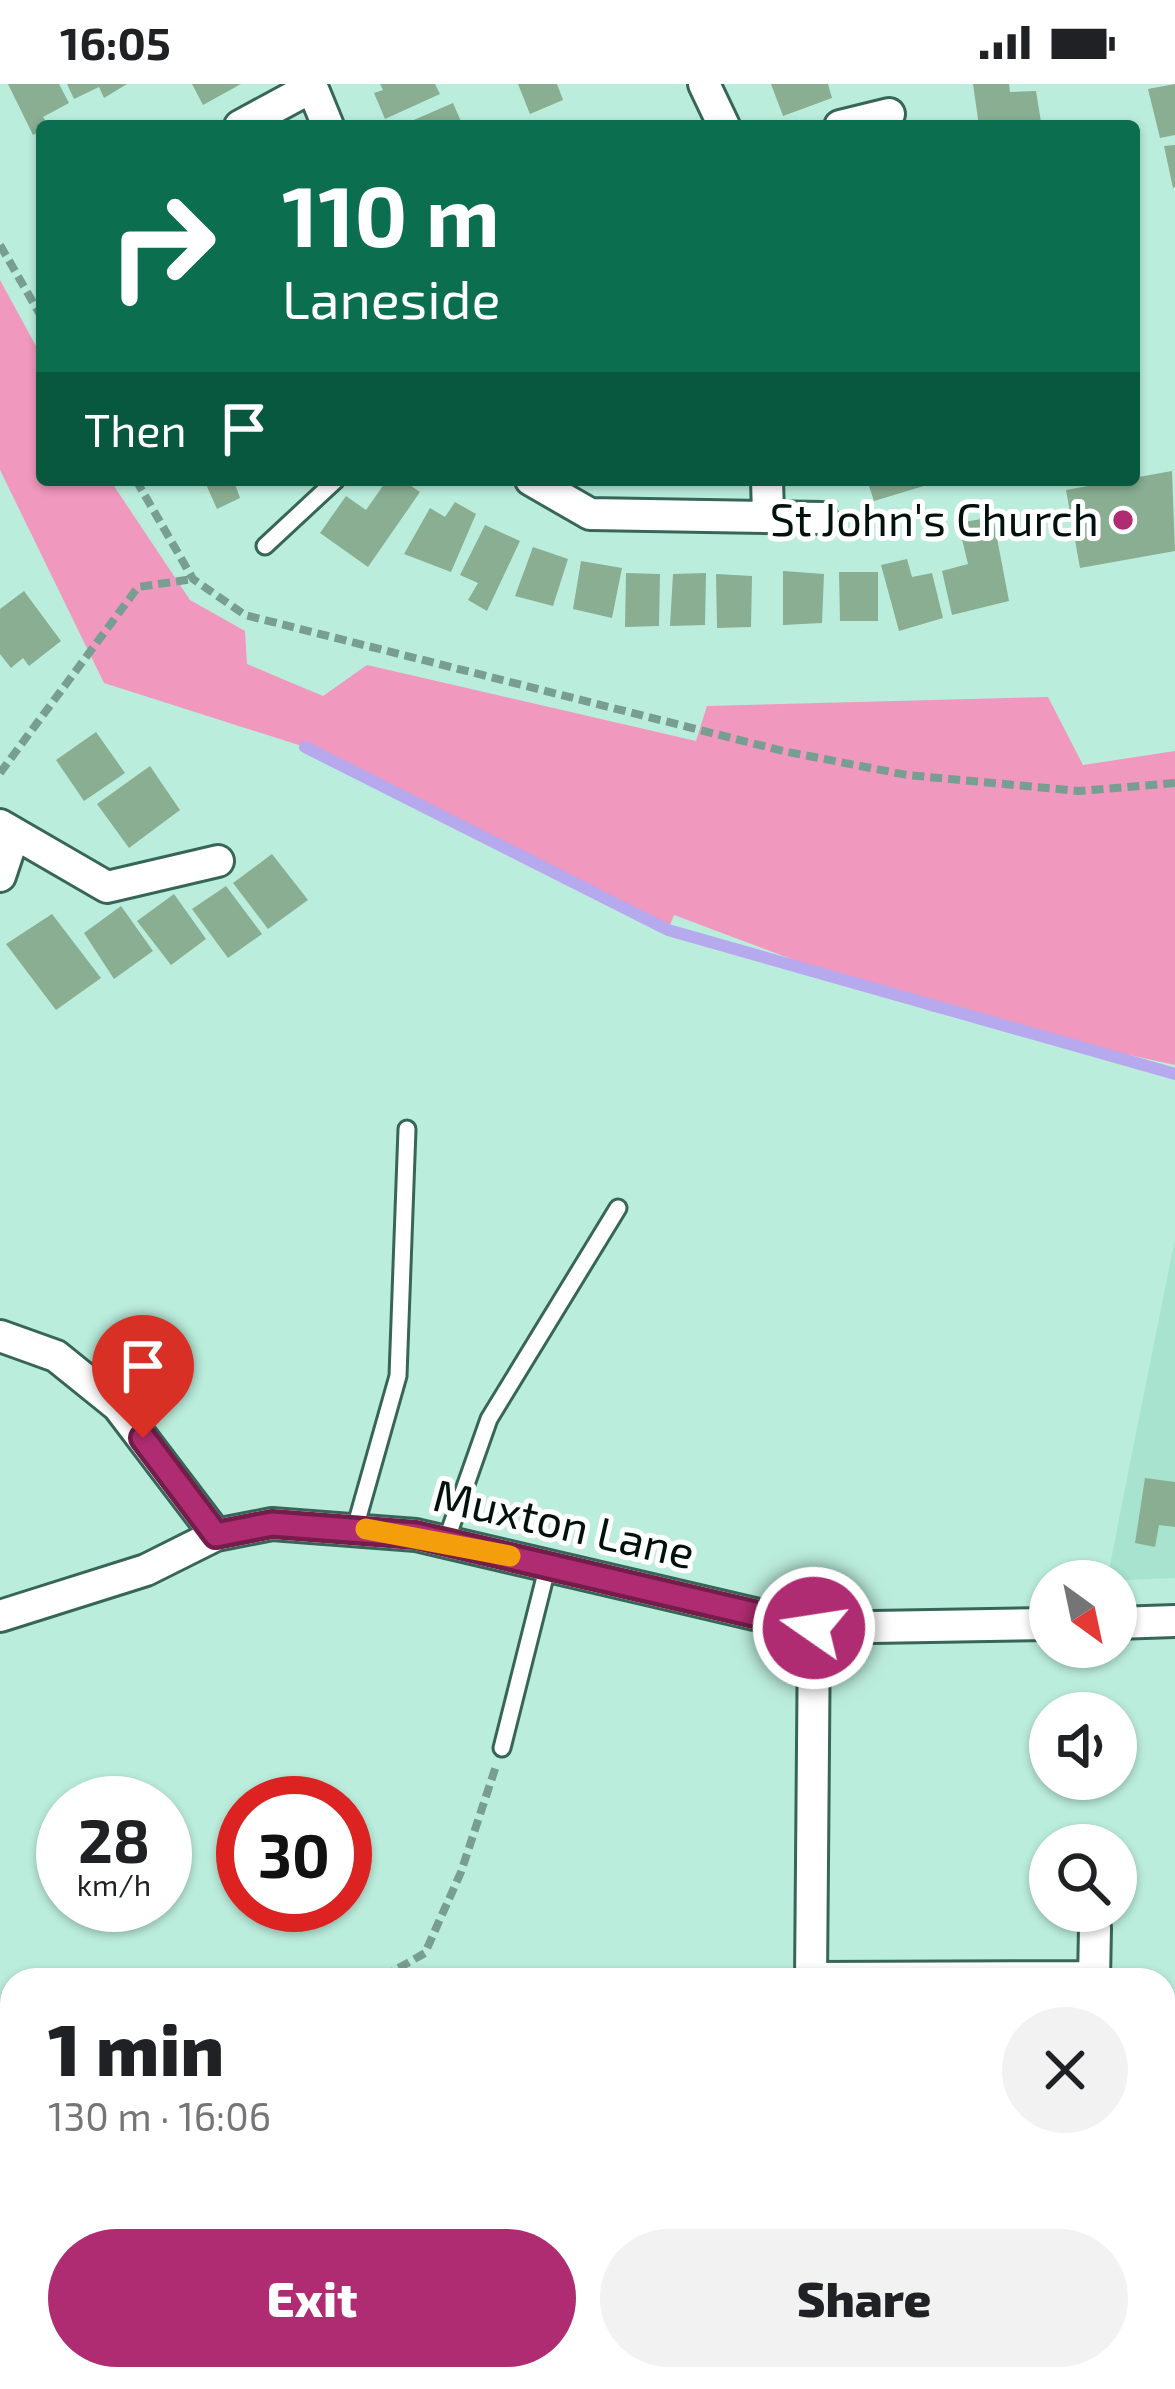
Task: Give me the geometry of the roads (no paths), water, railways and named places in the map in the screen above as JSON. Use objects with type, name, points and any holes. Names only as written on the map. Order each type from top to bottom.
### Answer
[{"type":"street","points":[[704,84],[721,120]]},
{"type":"street","points":[[251,120],[311,86],[325,120]]},
{"type":"street","points":[[864,120],[889,114]]},
{"type":"street","points":[[541,486],[590,514],[822,518]]},
{"type":"street","points":[[767,486],[768,514]]},
{"type":"street","points":[[0,876],[7,831],[107,887],[218,861]]},
{"type":"street","points":[[0,1336],[56,1356],[118,1406],[216,1535]]},
{"type":"street","name":"Muxton Lane","points":[[0,1616],[146,1570],[216,1535],[272,1524],[355,1528],[446,1541],[814,1628],[1029,1624]]},
{"type":"street","points":[[1137,1622],[1175,1622]]},
{"type":"street","points":[[811,1968],[814,1628]]},
{"type":"street","points":[[1094,1968],[1095,1932]]},
{"type":"lane","points":[[265,546],[330,486]]},
{"type":"lane","points":[[355,1528],[398,1376],[407,1130]]},
{"type":"lane","points":[[446,1541],[489,1419],[618,1208]]},
{"type":"lane","points":[[502,1748],[548,1565]]},
{"type":"waterway","points":[[305,747],[668,930],[1175,1074]]},
{"type":"place","name":"St John's Church","points":[[1123,520]]}]
